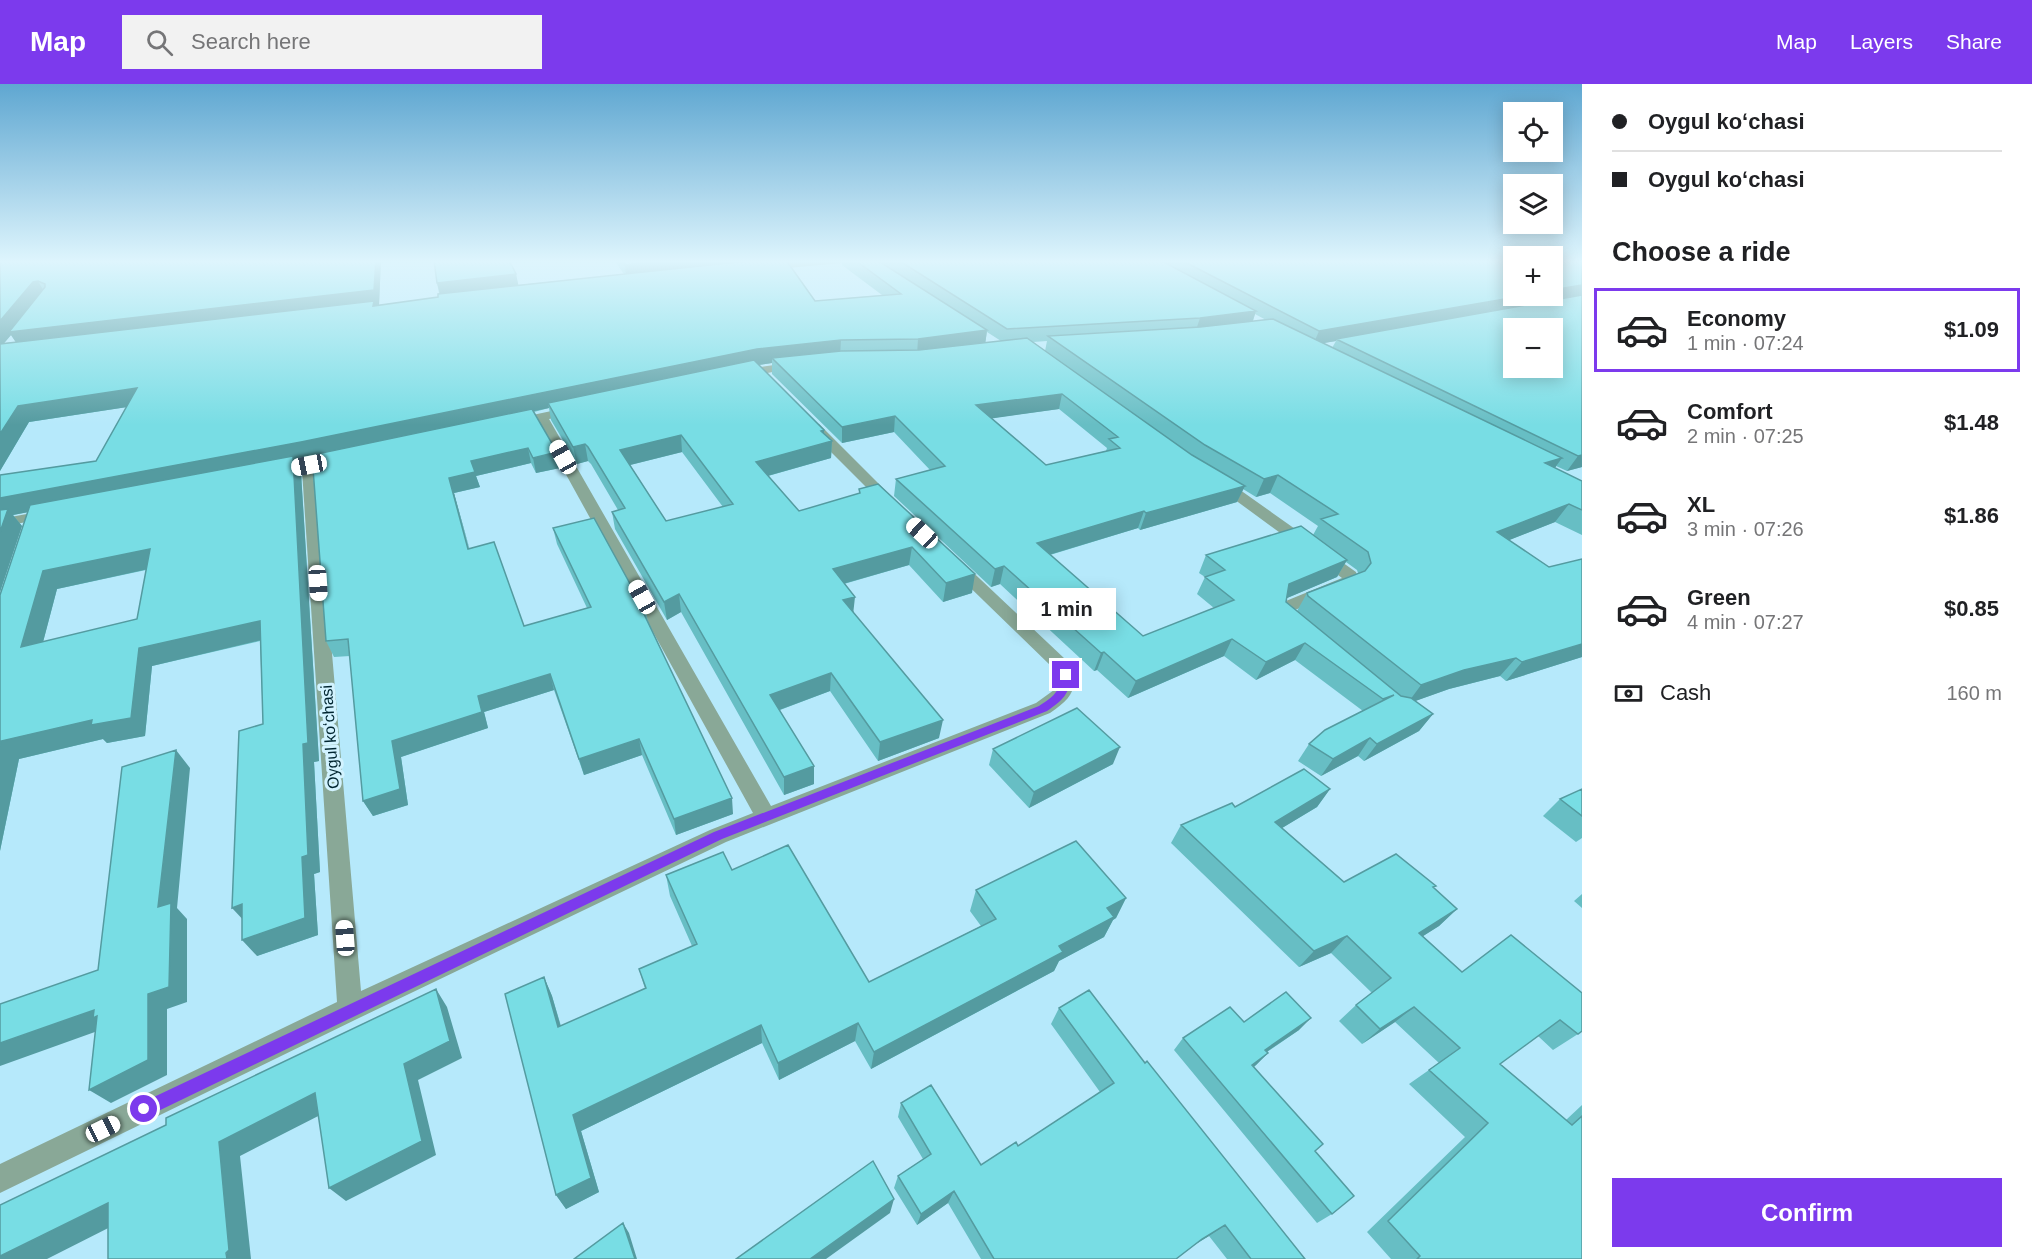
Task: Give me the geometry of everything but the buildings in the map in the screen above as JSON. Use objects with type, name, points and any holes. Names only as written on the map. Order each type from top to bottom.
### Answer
[{"type":"street","points":[[727,376],[811,363]]},
{"type":"street","points":[[758,370],[774,386]]},
{"type":"street","points":[[506,424],[585,407]]},
{"type":"street","points":[[798,411],[904,517]]},
{"type":"street","points":[[541,417],[766,816]]},
{"type":"street","points":[[263,473],[344,458]]},
{"type":"street","name":"Oygul koʻchasi","points":[[309,465],[350,1010]]},
{"type":"street","points":[[1210,477],[1236,492],[1350,576],[1347,583],[1287,607],[1286,618],[1301,631]]},
{"type":"street","points":[[0,523],[57,513]]},
{"type":"street","points":[[27,539],[34,517]]},
{"type":"street","points":[[0,1179],[718,836],[1043,708],[1058,699],[1065,688],[1066,675],[1059,663],[939,549]]},
{"type":"route","points":[[144,1109],[718,836],[1043,708],[1058,699],[1065,688],[1066,675]]}]
